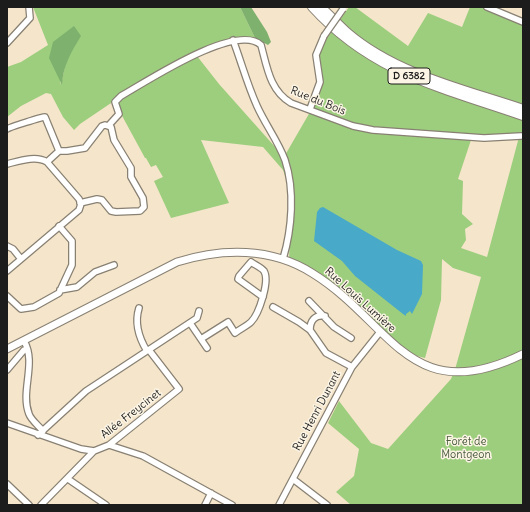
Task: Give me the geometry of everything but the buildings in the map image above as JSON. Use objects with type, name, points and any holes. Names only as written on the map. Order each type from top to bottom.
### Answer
[{"type":"highway","name":"D 6382","points":[[312,7],[346,40],[360,50],[399,72],[523,116]]},
{"type":"highway","name":"D 6382","points":[[321,7],[348,33],[387,58],[426,76],[523,109]]},
{"type":"main road","name":"Rue Louis Lumière","points":[[7,350],[161,269],[186,259],[211,253],[233,251],[261,254],[283,259],[302,267],[321,279],[404,354],[421,363],[449,371],[482,370],[496,366],[523,354]]},
{"type":"street","points":[[7,43],[30,18],[29,7]]},
{"type":"street","points":[[487,7],[523,22]]},
{"type":"street","points":[[310,109],[320,82],[316,55],[324,36],[344,8]]},
{"type":"street","points":[[233,40],[257,106],[285,160],[290,184],[290,203],[289,240],[283,259]]},
{"type":"street","name":"Rue du Bois","points":[[109,125],[119,114],[115,102],[121,96],[200,52],[233,40],[251,40],[261,45],[271,80],[278,93],[291,103],[353,126],[373,130],[484,138],[521,136]]},
{"type":"street","points":[[7,129],[12,126],[26,124],[40,116],[45,117],[59,151]]},
{"type":"street","points":[[47,162],[59,151],[85,148],[102,126],[109,125],[114,140],[131,168],[131,177],[143,198],[144,207],[140,211],[116,212],[111,211],[102,200],[98,199],[80,203]]},
{"type":"street","points":[[7,164],[36,158],[42,159],[47,162],[79,199],[80,203],[79,210],[7,271]]},
{"type":"street","points":[[7,296],[21,309],[34,307],[59,293],[72,265],[73,259],[72,241],[59,226]]},
{"type":"street","points":[[7,246],[13,249],[22,259]]},
{"type":"street","points":[[201,339],[228,322],[235,332],[246,326],[254,317],[263,297],[265,275],[263,270],[251,262],[238,279],[263,297]]},
{"type":"street","points":[[60,290],[77,287],[95,272],[114,264]]},
{"type":"street","points":[[309,301],[334,327],[351,338]]},
{"type":"street","points":[[139,308],[136,323],[138,333],[148,350]]},
{"type":"street","points":[[273,308],[299,322],[310,330],[326,353],[352,367]]},
{"type":"street","points":[[41,433],[86,391],[197,318],[199,311]]},
{"type":"street","points":[[310,330],[311,323],[314,318],[318,316],[325,316]]},
{"type":"street","points":[[190,322],[208,348]]},
{"type":"street","name":"Rue Henri Dunant","points":[[279,505],[352,367],[380,332]]},
{"type":"street","points":[[24,341],[27,348],[29,374],[26,404],[29,416],[41,433]]},
{"type":"street","points":[[7,370],[27,348]]},
{"type":"street","name":"Allée Freycinet","points":[[94,451],[108,445],[179,389],[148,350]]},
{"type":"street","points":[[7,423],[41,433],[81,449],[94,451]]},
{"type":"street","points":[[108,445],[143,456],[232,505]]},
{"type":"street","points":[[41,505],[94,451]]},
{"type":"street","points":[[68,479],[106,505]]},
{"type":"street","points":[[293,480],[328,505]]},
{"type":"street","points":[[7,484],[28,505]]},
{"type":"street","points":[[205,505],[211,493]]},
{"type":"green space","name":"Forêt de Montgeon","points":[[33,7],[240,7],[255,38],[231,43],[197,56],[219,84],[284,157],[310,112],[322,84],[318,51],[349,7],[355,7],[408,46],[428,13],[462,27],[470,7],[484,7],[523,23],[523,505],[351,505],[336,492],[354,476],[359,449],[328,423],[339,401],[371,443],[388,449],[451,379],[481,277],[453,268],[442,259],[441,300],[425,358],[409,354],[341,291],[319,273],[289,259],[292,195],[283,170],[263,147],[201,140],[229,203],[171,218],[154,181],[163,177],[156,165],[151,167],[145,158],[114,101],[80,124],[74,130],[63,117],[51,94],[46,93],[21,106],[7,117],[7,67],[21,62],[48,45]],"holes":[[[53,42],[67,57],[61,85]],[[519,137],[487,257],[461,248],[466,240],[465,229],[473,224],[462,214],[463,181],[458,179],[471,140]]]},
{"type":"green space","points":[[240,7],[251,7],[267,32],[271,42],[268,45],[255,38]]},
{"type":"green space","points":[[74,26],[81,36],[68,59],[62,85],[49,58],[53,42]]},
{"type":"water","points":[[323,207],[397,250],[421,261],[423,265],[422,294],[412,314],[410,311],[406,314],[406,316],[403,314],[355,276],[342,261],[314,241],[317,212]]}]
